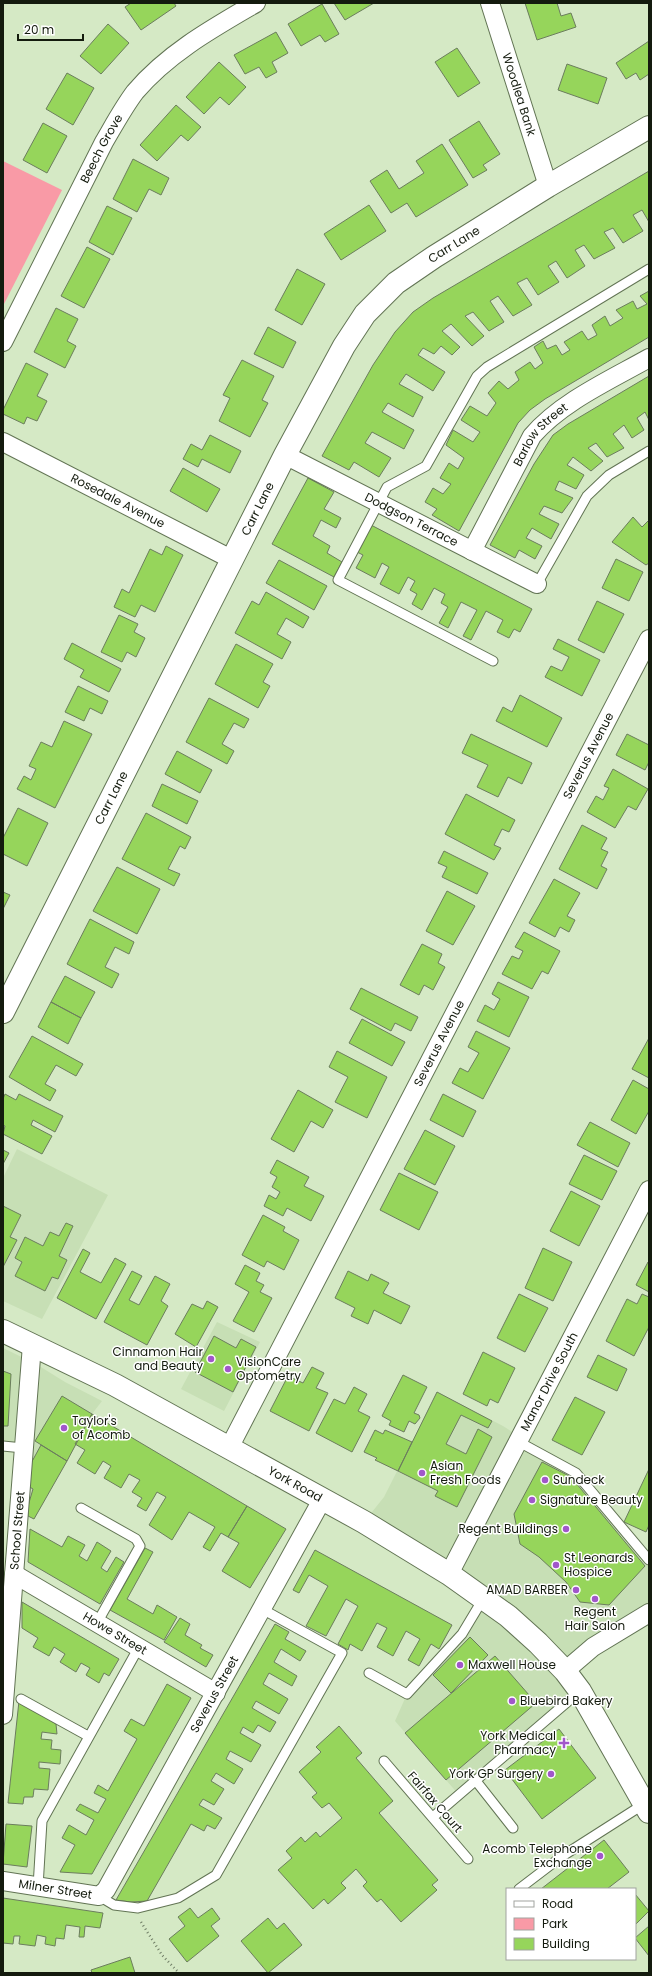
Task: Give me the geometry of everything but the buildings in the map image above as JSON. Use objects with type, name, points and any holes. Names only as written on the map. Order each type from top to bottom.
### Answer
[{"type":"street","name":"Beech Grove","points":[[3,342],[104,142],[118,117],[135,92],[155,71],[178,52],[207,32],[256,3]]},
{"type":"street","name":"Woodlea Bank","points":[[490,3],[548,186]]},
{"type":"street","name":"Carr Lane","points":[[3,1012],[285,455],[344,346],[365,314],[396,283],[434,257],[548,186],[649,126]]},
{"type":"street","name":"Barlow Street","points":[[472,551],[532,436],[543,423],[562,408],[649,358]]},
{"type":"street","name":"Rosedale Avenue","points":[[3,442],[233,560]]},
{"type":"street","name":"Dodgson Terrace","points":[[285,455],[537,584]]},
{"type":"street","name":"Severus Avenue","points":[[229,1448],[649,640]]},
{"type":"street","name":"Manor Drive South","points":[[449,1574],[649,1190]]},
{"type":"street","name":"York Road","points":[[3,1331],[115,1385],[323,1498],[449,1574],[508,1616],[538,1643],[565,1671],[580,1691],[646,1808]]},
{"type":"street","name":"School Street","points":[[3,1715],[6,1630],[14,1574],[9,1542],[23,1448],[32,1345]]},
{"type":"street","name":"Severus Street","points":[[102,1893],[216,1693],[323,1498]]},
{"type":"street","name":"Howe Street","points":[[14,1574],[216,1693]]},
{"type":"street","points":[[565,1671],[593,1647],[649,1613]]},
{"type":"street","name":"Milner Street","points":[[3,1881],[38,1887],[102,1893]]},
{"type":"lane","points":[[493,661],[338,580],[386,487],[426,466],[477,376],[486,368],[649,269]]},
{"type":"lane","points":[[537,584],[586,496],[609,475],[649,451]]},
{"type":"lane","points":[[519,1442],[576,1473],[649,1560]]},
{"type":"lane","points":[[3,1446],[23,1448]]},
{"type":"lane","points":[[81,1508],[136,1539],[140,1546],[97,1623]]},
{"type":"lane","points":[[368,1673],[406,1694],[462,1634],[483,1599]]},
{"type":"lane","points":[[102,1893],[114,1905],[138,1908],[178,1898],[216,1875],[342,1653],[262,1608]]},
{"type":"lane","points":[[38,1887],[42,1821],[88,1736],[139,1647]]},
{"type":"lane","points":[[433,1817],[580,1691]]},
{"type":"lane","points":[[22,1698],[88,1736]]},
{"type":"lane","name":"Fairfax Court","points":[[384,1760],[468,1859]]},
{"type":"lane","points":[[476,1781],[513,1828]]},
{"type":"lane","points":[[520,1888],[562,1857],[646,1808]]},
{"type":"path","points":[[132,1908],[162,1955],[178,1973]]},
{"type":"shaded area","points":[[17,1149],[108,1195],[42,1319],[3,1301],[3,1178]]},
{"type":"shaded area","points":[[217,1322],[260,1342],[224,1411],[181,1389]]},
{"type":"shaded area","points":[[3,1348],[36,1364],[65,1382],[102,1401],[92,1414],[34,1519],[28,1516],[30,1454],[3,1450]]},
{"type":"shaded area","points":[[437,1392],[503,1426],[576,1473],[649,1560],[649,1613],[565,1670],[580,1691],[459,1795],[395,1721],[407,1694],[462,1634],[483,1599],[364,1522],[384,1497]]},
{"type":"green space","points":[[3,161],[62,190],[3,306]]},
{"type":"place","name":"Cinnamon Hair and Beauty","points":[[211,1359]]},
{"type":"place","name":"VisionCare Optometry","points":[[228,1369]]},
{"type":"place","name":"Taylor's of Acomb","points":[[64,1428]]},
{"type":"place","name":"Asian Fresh Foods","points":[[422,1473]]},
{"type":"place","name":"Sundeck","points":[[545,1480]]},
{"type":"place","name":"Signature Beauty","points":[[532,1500]]},
{"type":"place","name":"Regent Buildings","points":[[566,1529]]},
{"type":"place","name":"St Leonards Hospice","points":[[556,1565]]},
{"type":"place","name":"AMAD BARBER","points":[[576,1590]]},
{"type":"place","name":"Regent Hair Salon","points":[[595,1599]]},
{"type":"place","name":"Maxwell House","points":[[460,1665]]},
{"type":"place","name":"Bluebird Bakery","points":[[512,1701]]},
{"type":"place","name":"York Medical Pharmacy","points":[[564,1743]]},
{"type":"place","name":"York GP Surgery","points":[[551,1774]]},
{"type":"place","name":"Acomb Telephone Exchange","points":[[600,1856]]}]
